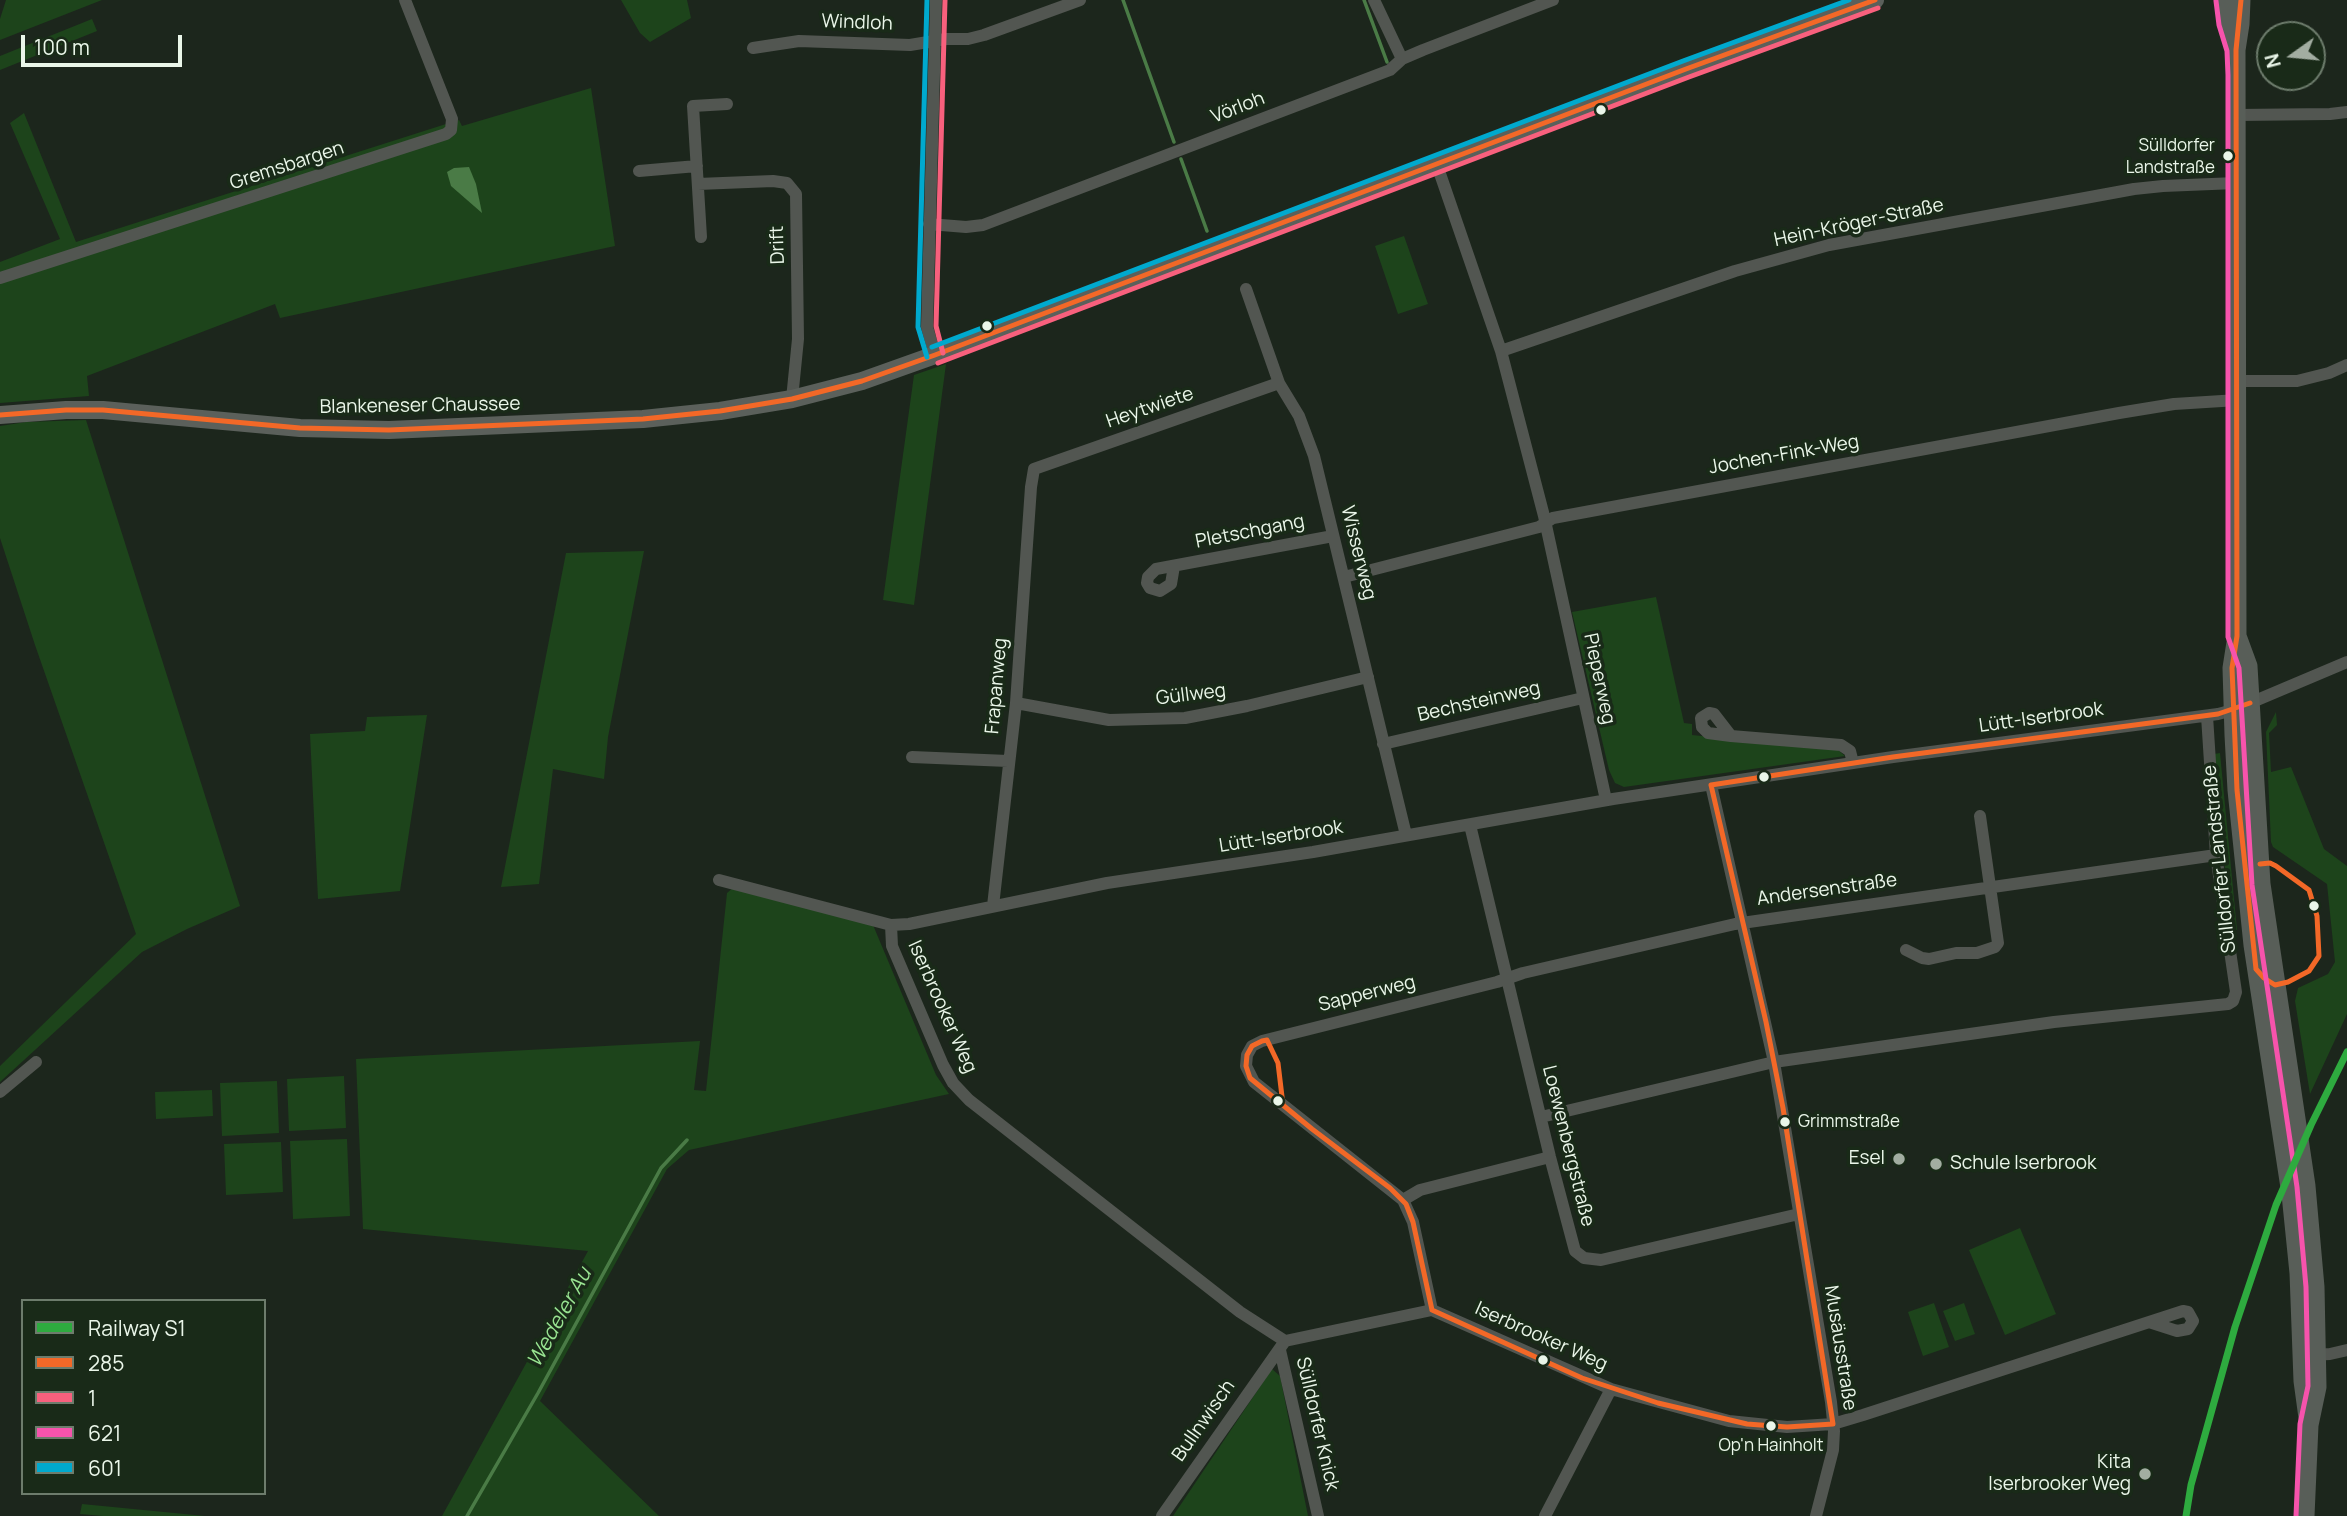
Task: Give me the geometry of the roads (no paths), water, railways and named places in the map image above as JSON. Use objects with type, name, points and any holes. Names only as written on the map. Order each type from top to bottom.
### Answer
[{"type":"main road","name":"Blankeneser Chaussee","points":[[0,415],[38,411],[103,410],[300,428],[388,430],[653,418],[749,407],[792,399],[840,387],[935,355],[1875,0]]},
{"type":"main road","name":"Sülldorfer Landstraße","points":[[2225,0],[2236,51]]},
{"type":"main road","name":"Sülldorfer Landstraße","points":[[2241,0],[2236,51],[2237,636],[2233,654],[2241,706],[2237,790],[2260,999],[2291,1194],[2310,1355],[2317,1387],[2309,1426],[2305,1516]]},
{"type":"street","name":"Gremsbargen","points":[[0,278],[446,134],[451,130],[452,119],[405,0]]},
{"type":"street","points":[[935,355],[927,327],[936,0]]},
{"type":"street","name":"Windloh","points":[[753,48],[799,41],[910,45],[946,38],[976,37],[1080,0]]},
{"type":"street","points":[[1374,0],[1402,59]]},
{"type":"street","name":"Vörloh","points":[[929,224],[965,227],[983,225],[1390,71],[1402,59],[1553,0]]},
{"type":"street","points":[[701,237],[693,106],[727,104]]},
{"type":"street","points":[[2237,115],[2347,112]]},
{"type":"street","name":"Pieperweg","points":[[1437,164],[1501,351],[1545,523],[1606,800]]},
{"type":"street","points":[[639,171],[696,166]]},
{"type":"street","name":"Drift","points":[[698,184],[773,181],[787,183],[796,194],[798,339],[792,399]]},
{"type":"street","name":"Hein-Kröger-Straße","points":[[1501,351],[1735,271],[1829,245],[2134,189],[2236,183]]},
{"type":"street","name":"Wisserweg","points":[[1247,289],[1279,383],[1299,416],[1314,456],[1406,835]]},
{"type":"street","name":"Jochen-Fink-Weg","points":[[1344,577],[1539,527],[1553,518],[2297,381],[2329,373],[2347,365]]},
{"type":"street","name":"Heytwiete","points":[[1034,469],[1279,383]]},
{"type":"street","name":"Frapanweg","points":[[993,906],[1016,703],[1034,469]]},
{"type":"street","name":"Pletschgang","points":[[1174,566],[1333,536]]},
{"type":"street","name":"Lütt-Iserbrook","points":[[719,880],[891,925],[909,924],[1107,883],[1313,852],[1606,800],[1853,763],[2207,716],[2241,706],[2347,662]]},
{"type":"street","name":"Güllweg","points":[[1016,703],[1109,720],[1185,718],[1368,677]]},
{"type":"street","name":"Bechsteinweg","points":[[1383,744],[1583,698]]},
{"type":"street","name":"Sülldorfer Landstraße","points":[[1774,1062],[2054,1022],[2220,1006],[2233,1001],[2235,986],[2216,855],[2207,716]]},
{"type":"street","points":[[1731,736],[1841,746],[1850,751],[1853,763]]},
{"type":"street","points":[[912,757],[1008,761]]},
{"type":"street","name":"Musäusstraße","points":[[1711,785],[1774,1062],[1833,1424]]},
{"type":"street","points":[[1906,950],[1929,959],[1956,953],[1977,953],[1995,947],[1998,943],[1980,816]]},
{"type":"street","name":"Loewenbergstraße","points":[[1470,825],[1550,1157],[1573,1244],[1579,1255],[1589,1260],[1601,1259],[1799,1214]]},
{"type":"street","name":"Andersenstraße","points":[[1507,979],[1744,922],[2216,855]]},
{"type":"street","name":"Iserbrooker Weg","points":[[891,925],[892,946],[953,1083],[969,1100],[1282,1345]]},
{"type":"street","name":"Sapperweg","points":[[1403,1200],[1250,1078],[1246,1059],[1252,1046],[1262,1041],[1507,979]]},
{"type":"street","points":[[0,1092],[36,1062]]},
{"type":"street","points":[[1541,1117],[1774,1062]]},
{"type":"street","points":[[1282,1345],[1432,1310],[1413,1222],[1403,1200],[1420,1190],[1550,1157]]},
{"type":"street","name":"Iserbrooker Weg","points":[[1432,1310],[1611,1389],[1747,1424],[1787,1427],[1833,1424],[2149,1322]]},
{"type":"street","name":"Bullnwisch","points":[[1162,1516],[1282,1345]]},
{"type":"street","name":"Sülldorfer Knick","points":[[1282,1345],[1318,1516]]},
{"type":"street","points":[[2310,1355],[2347,1350]]},
{"type":"street","points":[[1545,1516],[1611,1389]]},
{"type":"street","points":[[1816,1516],[1833,1450],[1833,1424]]},
{"type":"waterway","points":[[1123,0],[1174,142]]},
{"type":"waterway","points":[[1364,0],[1387,62]]},
{"type":"waterway","points":[[1181,159],[1207,231]]},
{"type":"waterway","name":"Wedeler Au","points":[[467,1516],[538,1393],[661,1168],[687,1140]]},
{"type":"rail line","name":"S1","points":[[2186,1516],[2191,1485],[2235,1327],[2276,1205],[2347,1052]]},
{"type":"place","name":"Sülldorfer Landstraße","points":[[2228,156]]},
{"type":"place","name":"Grimmstraße","points":[[1785,1122]]},
{"type":"place","name":"Esel","points":[[1899,1159]]},
{"type":"place","name":"Schule Iserbrook","points":[[1936,1164]]},
{"type":"place","name":"Op'n Hainholt","points":[[1771,1426]]},
{"type":"place","name":"Kita Iserbrooker Weg","points":[[2145,1474]]}]
